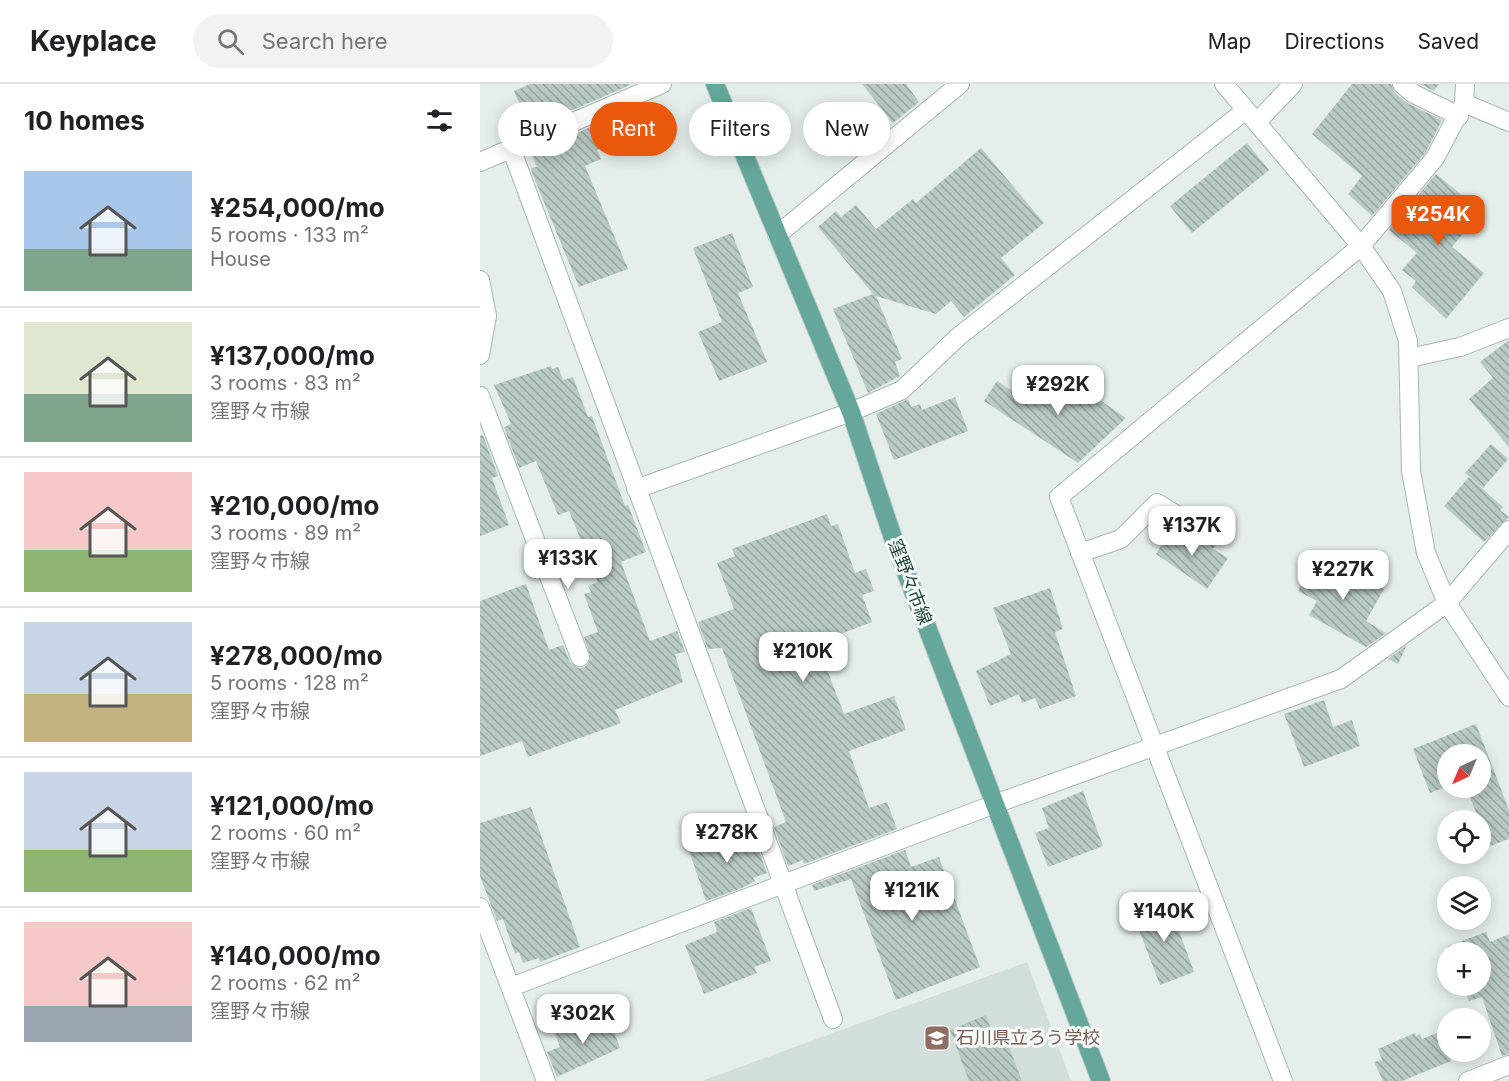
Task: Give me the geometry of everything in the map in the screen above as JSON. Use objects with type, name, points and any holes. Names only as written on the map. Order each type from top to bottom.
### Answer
[{"type":"main road","name":"窪野々市線","points":[[715,84],[851,412],[894,541],[1101,1081]]},
{"type":"street","points":[[578,120],[662,84]]},
{"type":"street","points":[[777,235],[960,84]]},
{"type":"street","points":[[1224,84],[1361,246],[1392,291],[1408,341],[1412,471],[1415,501],[1426,553],[1447,603],[1509,697]]},
{"type":"street","points":[[636,489],[851,412],[902,390],[958,337],[1293,84]]},
{"type":"street","points":[[1402,84],[1414,94],[1461,110],[1509,122]]},
{"type":"street","points":[[1283,1081],[1153,748],[1059,497],[1361,246],[1435,158],[1461,110],[1464,84]]},
{"type":"street","points":[[480,162],[498,154]]},
{"type":"street","points":[[514,156],[833,1019]]},
{"type":"street","points":[[480,280],[488,316],[480,355]]},
{"type":"street","points":[[1409,358],[1460,347],[1509,329]]},
{"type":"street","points":[[480,396],[580,657]]},
{"type":"street","points":[[1080,552],[1121,539],[1157,503],[1203,531]]},
{"type":"street","points":[[511,987],[784,882],[1341,679],[1447,603],[1509,531]]},
{"type":"street","points":[[480,907],[546,1081]]},
{"type":"street","points":[[1468,1081],[1502,1072]]},
{"type":"shaded area","name":"石川県立ろう学校","points":[[1027,962],[1071,1081],[702,1081]]},
{"type":"building","points":[[530,84],[630,85],[578,108],[578,102],[519,102],[514,91]]},
{"type":"building","points":[[862,84],[906,84],[919,102],[893,123],[890,119],[890,102],[876,102]]},
{"type":"building","points":[[1352,84],[1391,84],[1394,92],[1407,103],[1442,120],[1426,152],[1372,216],[1348,194],[1362,176],[1312,134]]},
{"type":"building","points":[[1420,84],[1439,84],[1434,91]]},
{"type":"building","points":[[590,127],[590,156],[600,156],[601,159],[585,166],[628,269],[579,287],[531,168],[537,167],[532,156],[578,156],[578,133]]},
{"type":"building","points":[[1247,143],[1269,170],[1192,233],[1170,206]]},
{"type":"building","points":[[981,148],[1044,223],[1001,258],[1015,275],[964,317],[951,301],[936,314],[876,296],[902,359],[895,362],[900,376],[868,393],[833,309],[873,294],[818,227],[836,211],[841,217],[856,205],[876,229],[913,199],[916,203]]},
{"type":"building","points":[[1436,174],[1469,201],[1466,205],[1475,212],[1467,222],[1470,225],[1452,247],[1484,273],[1446,319],[1412,287],[1416,281],[1402,270],[1417,253],[1389,230]]},
{"type":"building","points":[[732,233],[753,287],[738,293],[767,362],[719,381],[698,332],[722,322],[693,248]]},
{"type":"building","points":[[1509,340],[1509,447],[1469,399],[1493,378],[1480,362]]},
{"type":"building","points":[[551,366],[552,369],[558,367],[563,380],[573,377],[588,417],[592,416],[625,506],[628,505],[646,552],[621,562],[650,641],[677,631],[685,652],[675,654],[683,682],[615,710],[621,723],[528,757],[522,741],[480,756],[480,601],[526,584],[549,650],[563,645],[570,662],[578,668],[585,667],[591,659],[584,637],[598,632],[584,594],[591,592],[588,586],[598,582],[569,511],[558,515],[536,461],[519,468],[504,427],[511,424],[494,385]]},
{"type":"building","points":[[1034,376],[1065,397],[1075,383],[1126,418],[1078,463],[984,401],[997,381],[1015,393],[1017,390],[1022,393]]},
{"type":"building","points":[[955,397],[968,431],[894,460],[876,414],[908,399],[911,407],[920,404],[922,410]]},
{"type":"building","points":[[483,435],[498,476],[492,478],[509,525],[480,536],[480,436]]},
{"type":"building","points":[[1491,444],[1508,459],[1483,488],[1465,473]]},
{"type":"building","points":[[1469,477],[1503,507],[1500,510],[1509,517],[1484,542],[1444,506]]},
{"type":"building","points":[[827,514],[831,526],[838,524],[855,573],[866,569],[874,591],[862,595],[872,622],[817,643],[844,714],[894,696],[906,730],[849,751],[869,808],[887,802],[897,829],[804,864],[803,860],[788,866],[774,827],[786,822],[722,648],[708,649],[698,622],[734,609],[717,563],[735,556],[732,549]]},
{"type":"building","points":[[1174,526],[1198,541],[1210,540],[1217,544],[1213,549],[1228,558],[1207,589],[1156,554]]},
{"type":"building","points":[[1315,560],[1330,569],[1336,560],[1384,589],[1366,621],[1386,633],[1366,647],[1309,615],[1317,601],[1298,591]]},
{"type":"building","points":[[1050,588],[1063,629],[1055,632],[1076,696],[1040,709],[1035,698],[1022,703],[1019,694],[990,706],[976,671],[1011,654],[993,608]]},
{"type":"building","points":[[1407,645],[1398,664],[1388,659]]},
{"type":"building","points":[[1324,700],[1333,727],[1352,720],[1360,746],[1304,767],[1284,714]]},
{"type":"building","points":[[1476,724],[1484,744],[1437,744],[1437,790],[1430,793],[1413,749]]},
{"type":"building","points":[[1491,763],[1509,810],[1509,839],[1491,846],[1491,810],[1475,810],[1470,798],[1491,798]]},
{"type":"building","points":[[1083,791],[1103,846],[1048,867],[1035,833],[1049,828],[1042,808]]},
{"type":"building","points":[[531,807],[580,947],[540,962],[539,958],[523,963],[519,952],[515,954],[503,919],[497,921],[480,876],[480,823]]},
{"type":"building","points":[[742,829],[745,838],[753,835],[767,873],[753,878],[755,881],[742,888],[706,901],[689,850]]},
{"type":"building","points":[[905,850],[911,867],[939,857],[980,967],[896,1000],[851,879],[814,891],[812,885]]},
{"type":"building","points":[[1168,901],[1194,972],[1160,985],[1133,914]]},
{"type":"building","points":[[751,908],[771,961],[754,967],[757,973],[704,994],[685,945],[717,932],[714,922]]},
{"type":"building","points":[[1486,932],[1490,942],[1459,942]]},
{"type":"building","points":[[1509,934],[1509,1054],[1502,1056],[1491,1024],[1491,1008],[1486,1008],[1482,997],[1469,1001],[1467,996],[1491,996],[1490,942]]},
{"type":"building","points":[[608,1015],[620,1048],[557,1077],[547,1052],[560,1047],[555,1034]]},
{"type":"building","points":[[986,1015],[994,1038],[1004,1034],[1022,1081],[969,1081],[950,1030]]},
{"type":"building","points":[[1415,1033],[1416,1036],[1420,1034],[1422,1039],[1437,1033],[1437,1062],[1449,1062],[1402,1081],[1383,1081],[1374,1062],[1382,1060],[1378,1049]]},
{"type":"place","name":"石川県立ろう学校","points":[[937,1038]]}]
